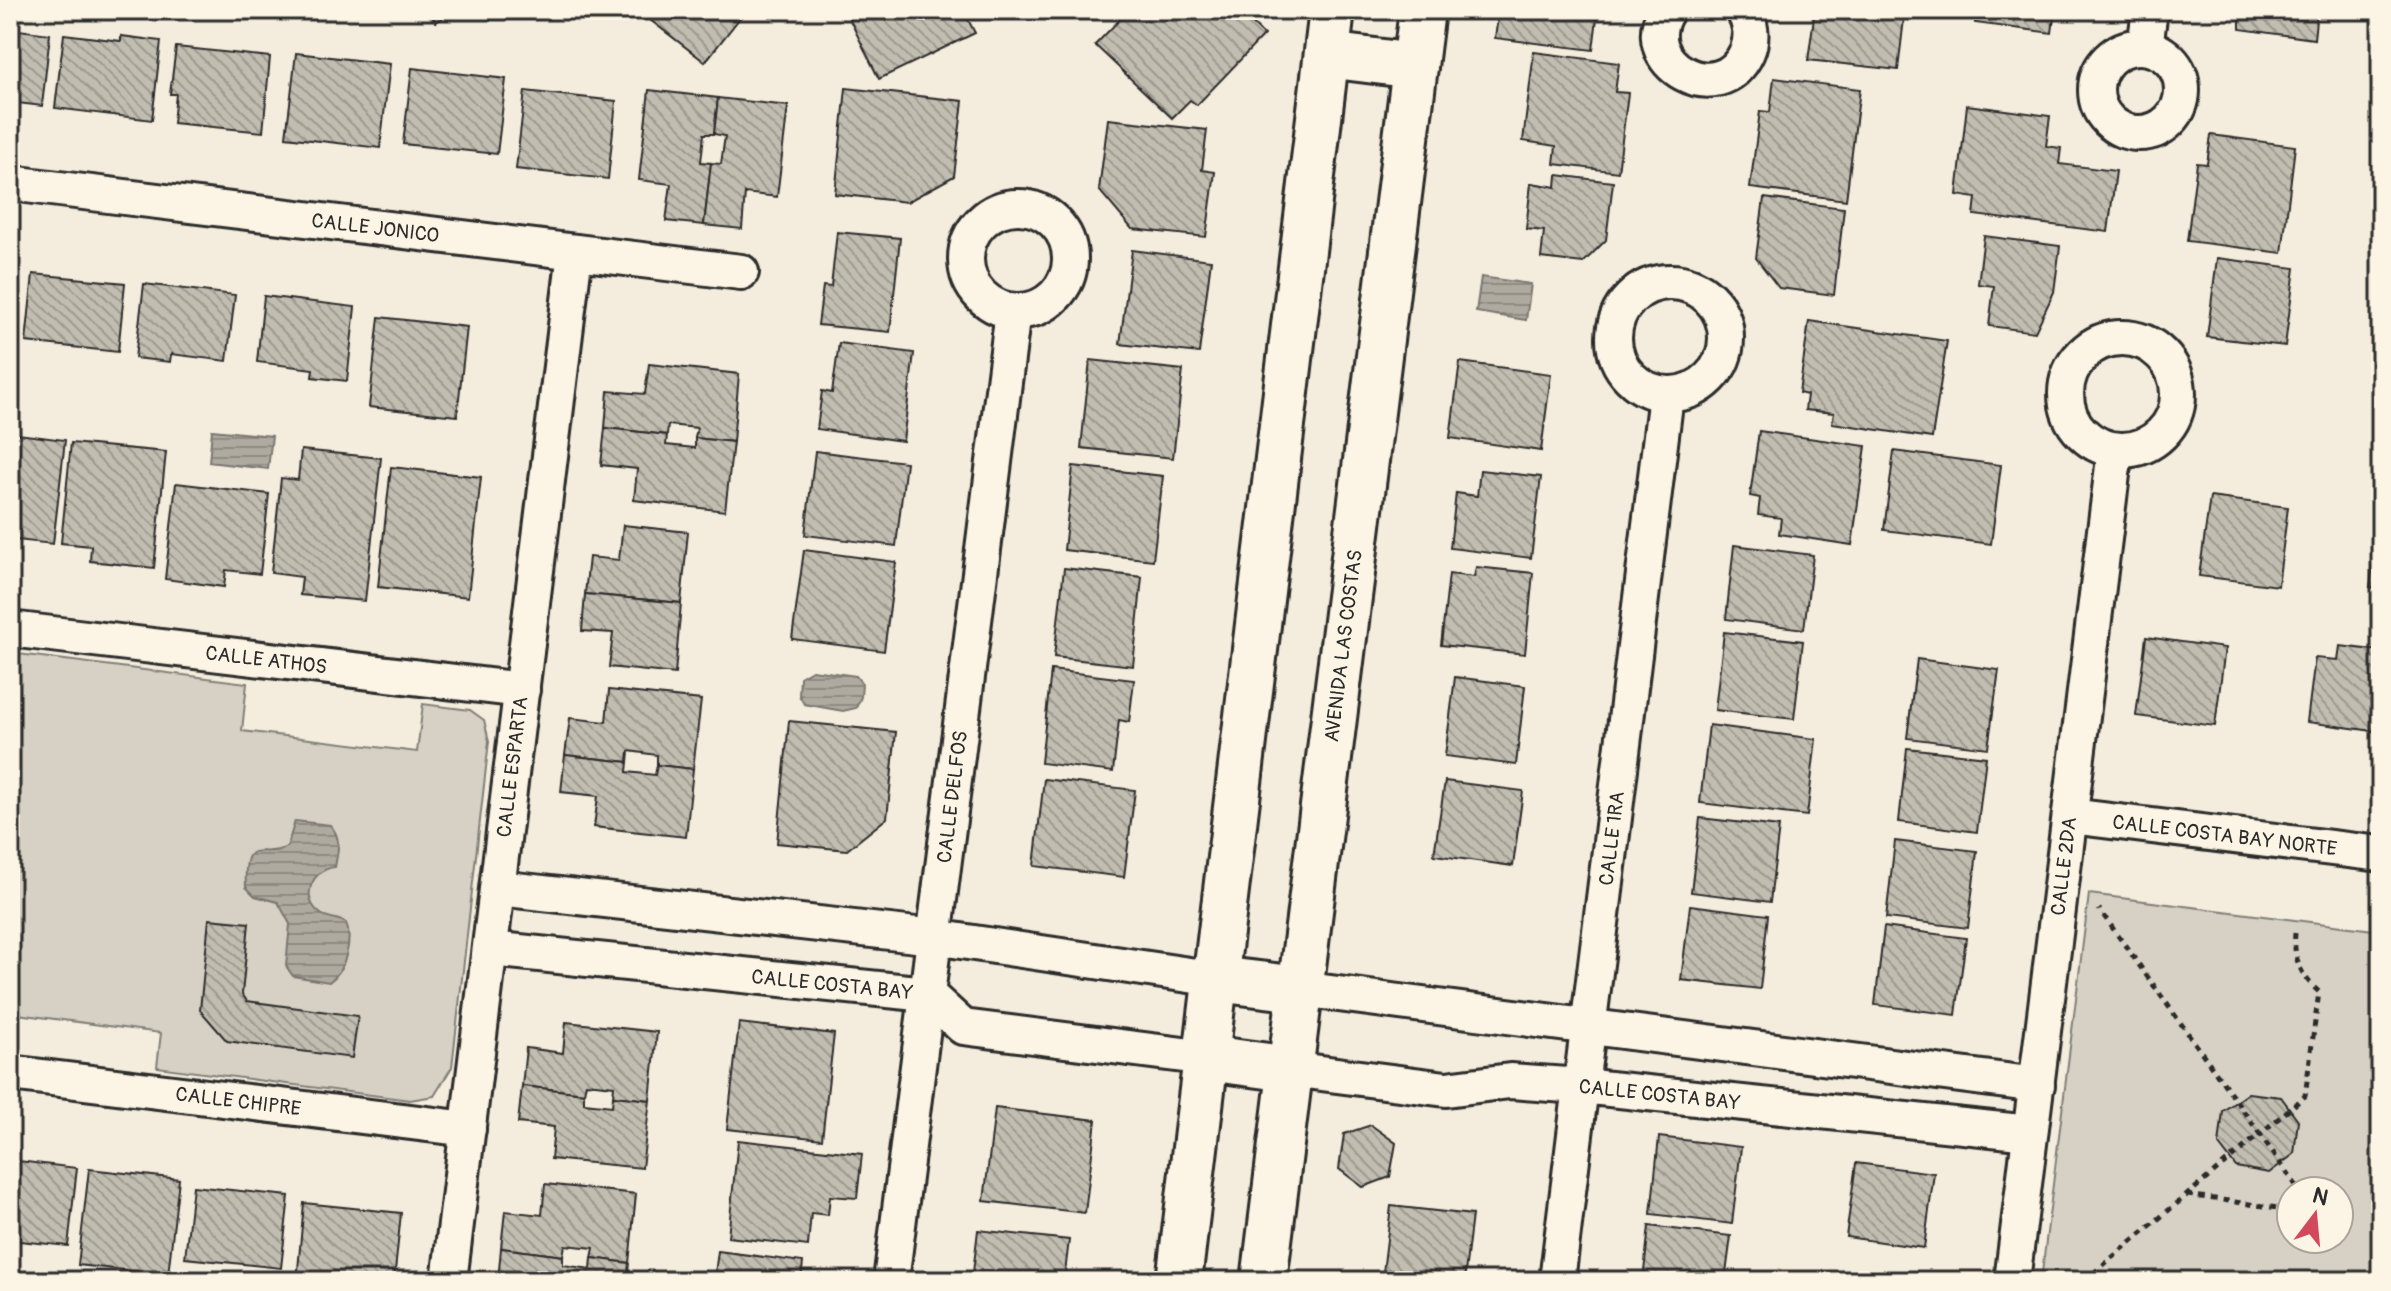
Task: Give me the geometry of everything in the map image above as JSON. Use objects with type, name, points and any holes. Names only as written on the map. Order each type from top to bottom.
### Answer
[{"type":"street","points":[[1179,1281],[1332,10]]},
{"type":"street","name":"AVENIDA LAS COSTAS","points":[[1264,1281],[1422,10]]},
{"type":"street","points":[[1667,10],[1660,31],[1666,59],[1690,78],[1705,80],[1720,78],[1743,60],[1750,45],[1751,31],[1743,10]]},
{"type":"street","points":[[2145,47],[2150,10]]},
{"type":"street","points":[[1327,55],[1415,66]]},
{"type":"street","name":"CALLE JONICO","points":[[10,183],[741,272]]},
{"type":"street","name":"CALLE ESPARTA","points":[[449,1281],[575,252]]},
{"type":"street","name":"CALLE DELFOS","points":[[891,1281],[1013,311]]},
{"type":"street","name":"CALLE 1RA","points":[[1557,1281],[1666,395]]},
{"type":"street","name":"CALLE 2DA","points":[[2012,1281],[2115,450]]},
{"type":"street","name":"CALLE ATHOS","points":[[10,629],[522,690]]},
{"type":"street","name":"CALLE COSTA BAY NORTE","points":[[2070,816],[2381,854]]},
{"type":"street","points":[[498,888],[934,937],[1216,979],[2037,1085]]},
{"type":"street","name":"CALLE COSTA BAY","points":[[490,949],[927,994],[963,1027],[1207,1058]]},
{"type":"street","points":[[1207,1058],[1290,1069]]},
{"type":"street","name":"CALLE COSTA BAY","points":[[1290,1069],[1446,1089],[1510,1081],[1581,1086],[2030,1133]]},
{"type":"street","name":"CALLE CHIPRE","points":[[10,1073],[468,1129]]},
{"type":"path","points":[[2099,909],[2289,1175]]},
{"type":"path","points":[[2084,1281],[2305,1096],[2319,992],[2308,982],[2296,962],[2293,951],[2295,933]]},
{"type":"path","points":[[2187,1195],[2275,1208]]},
{"type":"shaded area","points":[[1481,277],[1531,284],[1526,320],[1476,312]]},
{"type":"shaded area","points":[[212,430],[272,436],[268,469],[209,462]]},
{"type":"shaded area","points":[[10,653],[247,683],[242,731],[417,752],[423,704],[470,710],[484,720],[489,741],[452,1067],[434,1096],[410,1100],[157,1067],[161,1033],[10,1013]]},
{"type":"shaded area","points":[[812,670],[856,676],[862,684],[856,708],[843,711],[804,704],[799,695],[800,677]]},
{"type":"shaded area","points":[[295,821],[330,825],[338,840],[335,867],[320,873],[311,885],[310,893],[314,907],[321,914],[346,923],[348,930],[348,947],[343,963],[329,982],[293,976],[286,966],[290,924],[278,902],[255,896],[246,887],[247,860],[251,854],[287,847]]},
{"type":"shaded area","points":[[2089,894],[2381,931],[2381,1281],[2041,1281]]},
{"type":"building","points":[[428,10],[454,10],[436,22]]},
{"type":"building","points":[[650,10],[746,10],[705,62],[645,16]]},
{"type":"building","points":[[845,10],[963,10],[975,33],[879,79]]},
{"type":"building","points":[[1129,10],[1238,10],[1264,35],[1197,105],[1190,100],[1172,118],[1095,45]]},
{"type":"building","points":[[1499,10],[1598,10],[1593,50],[1495,38]]},
{"type":"building","points":[[1815,10],[1905,10],[1898,70],[1808,60]]},
{"type":"building","points":[[1977,10],[2055,10],[2052,33],[1975,23]]},
{"type":"building","points":[[2240,10],[2317,10],[2314,39],[2240,29]]},
{"type":"building","points":[[11,29],[50,34],[42,106],[10,102]]},
{"type":"building","points":[[64,34],[121,41],[121,36],[161,41],[152,120],[55,108]]},
{"type":"building","points":[[176,47],[270,57],[263,132],[173,123],[176,94],[170,94]]},
{"type":"building","points":[[1534,52],[1619,63],[1615,92],[1628,93],[1618,172],[1554,164],[1556,146],[1523,141]]},
{"type":"building","points":[[296,53],[390,64],[380,148],[286,137]]},
{"type":"building","points":[[412,68],[506,79],[497,154],[403,144]]},
{"type":"building","points":[[1774,78],[1860,89],[1846,200],[1750,188],[1760,111],[1770,112]]},
{"type":"building","points":[[846,88],[963,101],[954,176],[907,202],[835,194]]},
{"type":"building","points":[[649,90],[718,98],[714,134],[704,134],[701,162],[711,163],[704,225],[666,221],[671,184],[639,180]]},
{"type":"building","points":[[525,91],[616,101],[608,179],[516,169]]},
{"type":"building","points":[[718,98],[788,106],[777,197],[745,193],[742,229],[704,225],[711,163],[721,164],[725,136],[714,134]]},
{"type":"building","points":[[1967,105],[2050,116],[2046,146],[2061,148],[2059,164],[2116,171],[2108,232],[1974,215],[1976,198],[1957,195]]},
{"type":"building","points":[[1108,119],[1207,130],[1202,170],[1215,172],[1206,237],[1132,229],[1099,190]]},
{"type":"building","points":[[2211,135],[2295,146],[2282,253],[2187,241],[2197,163],[2207,164]]},
{"type":"building","points":[[1557,175],[1613,182],[1606,240],[1583,263],[1541,258],[1544,231],[1526,229],[1531,183],[1556,187]]},
{"type":"building","points":[[1764,198],[1844,208],[1834,295],[1779,288],[1756,258]]},
{"type":"building","points":[[837,232],[900,238],[890,332],[818,325],[823,286],[831,287]]},
{"type":"building","points":[[1984,236],[2060,246],[2054,292],[2035,332],[1989,326],[1994,286],[1978,284]]},
{"type":"building","points":[[1132,250],[1211,260],[1199,353],[1120,344]]},
{"type":"building","points":[[2217,258],[2295,268],[2285,346],[2207,337]]},
{"type":"building","points":[[10,264],[17,265],[10,338]]},
{"type":"building","points":[[33,274],[125,283],[118,352],[26,342]]},
{"type":"building","points":[[144,284],[235,295],[227,361],[171,354],[170,362],[135,358]]},
{"type":"building","points":[[264,296],[355,307],[347,381],[312,377],[313,369],[257,362]]},
{"type":"building","points":[[379,317],[467,327],[457,416],[369,407]]},
{"type":"building","points":[[1809,321],[1947,341],[1932,438],[1832,423],[1834,413],[1805,410],[1807,395],[1799,393]]},
{"type":"building","points":[[839,343],[914,353],[903,441],[817,429],[822,391],[832,393]]},
{"type":"building","points":[[1090,360],[1183,370],[1173,458],[1081,448]]},
{"type":"building","points":[[1460,362],[1551,374],[1541,451],[1450,438]]},
{"type":"building","points":[[649,364],[739,374],[733,442],[695,438],[697,428],[668,425],[667,435],[605,428],[608,391],[645,394]]},
{"type":"building","points":[[605,428],[667,435],[666,445],[695,448],[695,438],[733,442],[725,511],[634,500],[637,469],[601,465]]},
{"type":"building","points":[[1759,431],[1866,446],[1852,545],[1779,534],[1781,518],[1758,515],[1760,498],[1750,496]]},
{"type":"building","points":[[10,433],[65,440],[53,544],[17,540],[15,557],[10,556]]},
{"type":"building","points":[[71,443],[166,452],[154,568],[90,561],[91,546],[61,543]]},
{"type":"building","points":[[301,450],[381,458],[365,601],[300,595],[302,577],[271,573],[281,478],[298,480]]},
{"type":"building","points":[[815,451],[906,462],[896,546],[805,535]]},
{"type":"building","points":[[1894,451],[2001,465],[1991,544],[1884,530]]},
{"type":"building","points":[[1073,466],[1163,476],[1153,560],[1064,550]]},
{"type":"building","points":[[391,467],[481,477],[468,597],[378,587]]},
{"type":"building","points":[[1480,470],[1541,477],[1531,558],[1450,548],[1456,493],[1477,496]]},
{"type":"building","points":[[176,483],[269,494],[260,574],[226,570],[224,587],[165,579]]},
{"type":"building","points":[[2210,497],[2288,507],[2278,586],[2199,576]]},
{"type":"building","points":[[2381,508],[2381,588],[2370,587]]},
{"type":"building","points":[[623,525],[688,532],[681,603],[585,594],[589,557],[619,560]]},
{"type":"building","points":[[1734,545],[1813,555],[1804,629],[1726,619]]},
{"type":"building","points":[[804,550],[896,562],[884,651],[792,639]]},
{"type":"building","points":[[1476,567],[1533,573],[1525,654],[1441,645],[1449,574],[1474,577]]},
{"type":"building","points":[[1064,568],[1142,577],[1133,666],[1054,657]]},
{"type":"building","points":[[585,594],[681,603],[675,674],[609,667],[613,633],[582,631]]},
{"type":"building","points":[[1724,632],[1803,641],[1794,719],[1715,710]]},
{"type":"building","points":[[2146,637],[2225,648],[2215,726],[2136,716]]},
{"type":"building","points":[[2340,646],[2381,651],[2381,732],[2307,722],[2315,658],[2338,660]]},
{"type":"building","points":[[1917,659],[1999,670],[1988,748],[1907,738]]},
{"type":"building","points":[[1051,670],[1134,680],[1129,722],[1119,720],[1113,772],[1041,763]]},
{"type":"building","points":[[1455,677],[1525,686],[1516,765],[1445,756]]},
{"type":"building","points":[[609,690],[701,700],[693,769],[657,765],[657,755],[629,751],[628,762],[565,755],[570,718],[606,722]]},
{"type":"building","points":[[789,721],[896,732],[887,818],[847,850],[777,843]]},
{"type":"building","points":[[1709,725],[1816,739],[1807,816],[1700,803]]},
{"type":"building","points":[[1907,748],[1986,757],[1977,832],[1899,822]]},
{"type":"building","points":[[565,755],[628,762],[627,772],[655,775],[657,765],[693,769],[686,837],[594,827],[598,796],[561,792]]},
{"type":"building","points":[[1044,779],[1135,790],[1124,877],[1034,866]]},
{"type":"building","points":[[1445,781],[1523,791],[1513,866],[1434,855]]},
{"type":"building","points":[[1700,818],[1779,827],[1770,902],[1691,892]]},
{"type":"building","points":[[1895,841],[1977,851],[1968,928],[1886,918]]},
{"type":"building","points":[[1690,905],[1768,915],[1760,989],[1681,980]]},
{"type":"building","points":[[209,919],[249,923],[242,994],[247,1001],[358,1016],[352,1058],[227,1041],[200,1010]]},
{"type":"building","points":[[1884,927],[1966,938],[1956,1015],[1875,1005]]},
{"type":"building","points":[[566,1022],[657,1032],[650,1100],[613,1096],[614,1086],[586,1083],[584,1093],[522,1086],[526,1048],[563,1053]]},
{"type":"building","points":[[739,1023],[834,1034],[822,1139],[727,1129]]},
{"type":"building","points":[[522,1086],[584,1093],[584,1103],[612,1106],[613,1096],[650,1100],[642,1168],[551,1159],[554,1127],[518,1123]]},
{"type":"building","points":[[2248,1093],[2281,1097],[2298,1120],[2294,1154],[2269,1173],[2236,1167],[2219,1145],[2223,1111]]},
{"type":"building","points":[[995,1108],[1096,1120],[1085,1213],[984,1201]]},
{"type":"building","points":[[1371,1125],[1396,1143],[1390,1177],[1363,1187],[1339,1169],[1344,1134]]},
{"type":"building","points":[[1659,1137],[1741,1147],[1732,1224],[1651,1214]]},
{"type":"building","points":[[738,1140],[862,1154],[857,1198],[830,1196],[828,1215],[811,1213],[808,1246],[728,1237]]},
{"type":"building","points":[[10,1160],[77,1168],[68,1246],[10,1240]]},
{"type":"building","points":[[1856,1163],[1934,1173],[1924,1248],[1846,1237]]},
{"type":"building","points":[[89,1169],[179,1179],[168,1275],[78,1265]]},
{"type":"building","points":[[545,1184],[636,1194],[629,1263],[592,1258],[594,1248],[565,1245],[563,1256],[501,1248],[505,1211],[542,1215]]},
{"type":"building","points":[[193,1186],[289,1196],[281,1268],[185,1258]]},
{"type":"building","points":[[304,1203],[401,1213],[394,1281],[297,1281]]},
{"type":"building","points":[[1391,1206],[1472,1215],[1464,1281],[1382,1281]]},
{"type":"building","points":[[1649,1226],[1731,1236],[1725,1281],[1643,1281]]},
{"type":"building","points":[[978,1230],[1069,1240],[1064,1281],[972,1281]]},
{"type":"building","points":[[501,1248],[563,1256],[563,1265],[591,1269],[592,1258],[629,1263],[627,1281],[498,1281]]},
{"type":"building","points":[[718,1251],[803,1262],[801,1281],[714,1281]]}]
